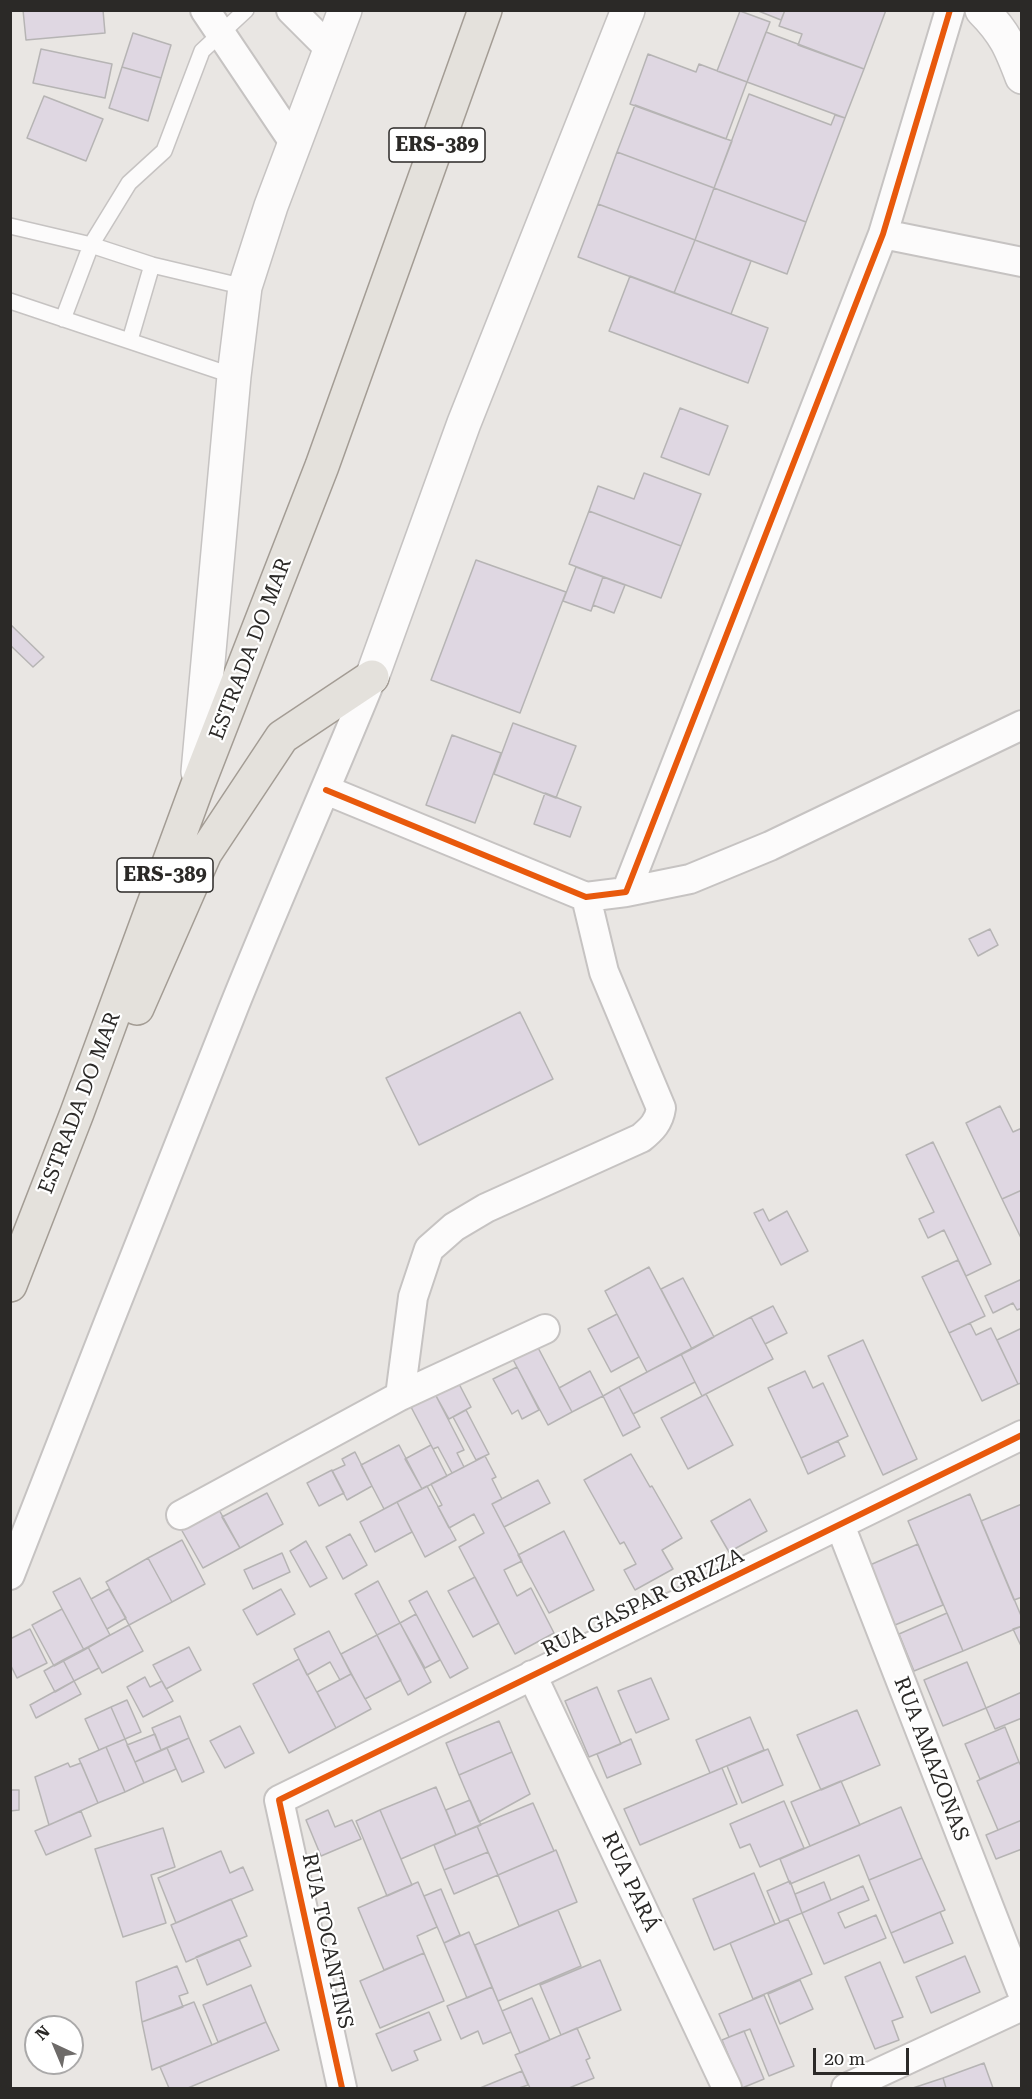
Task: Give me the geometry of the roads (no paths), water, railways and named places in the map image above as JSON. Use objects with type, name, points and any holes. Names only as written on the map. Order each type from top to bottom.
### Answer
[{"type":"main road","points":[[197,787],[234,376],[245,287],[271,206],[345,10]]},
{"type":"main road","name":"ESTRADA DO MAR","points":[[10,1285],[77,1113],[197,787],[322,466],[485,10]]},
{"type":"main road","points":[[77,1113],[134,1016],[205,853],[282,737],[372,677],[464,423],[628,10]]},
{"type":"main road","points":[[982,10],[1009,43],[1022,77]]},
{"type":"street","points":[[291,10],[330,49]]},
{"type":"street","points":[[626,892],[883,234],[950,10]]},
{"type":"street","points":[[213,22],[295,144]]},
{"type":"street","points":[[883,234],[1022,262]]},
{"type":"street","points":[[10,1575],[231,1013],[298,850],[327,790],[372,677]]},
{"type":"street","points":[[327,790],[586,897],[626,892],[690,879],[770,846],[1022,725]]},
{"type":"street","points":[[400,1396],[413,1297],[429,1249],[454,1227],[486,1209],[641,1138],[653,1128],[659,1118],[661,1107],[604,972],[586,897]]},
{"type":"street","points":[[181,1515],[400,1396],[545,1329]]},
{"type":"street","name":"RUA GASPAR GRIZZA","points":[[279,1800],[1022,1435]]},
{"type":"street","name":"RUA AMAZONAS","points":[[840,1525],[1022,1992]]},
{"type":"street","name":"RUA PARÁ","points":[[532,1675],[727,2088]]},
{"type":"street","name":"RUA TOCANTINS","points":[[279,1800],[342,2088]]},
{"type":"street","points":[[846,2088],[1022,2006]]},
{"type":"lane","points":[[63,319],[91,245],[129,183],[164,151],[213,22],[246,10]]},
{"type":"lane","points":[[10,226],[91,245],[152,265],[245,287]]},
{"type":"lane","points":[[130,340],[152,265]]},
{"type":"lane","points":[[10,302],[234,376]]}]
